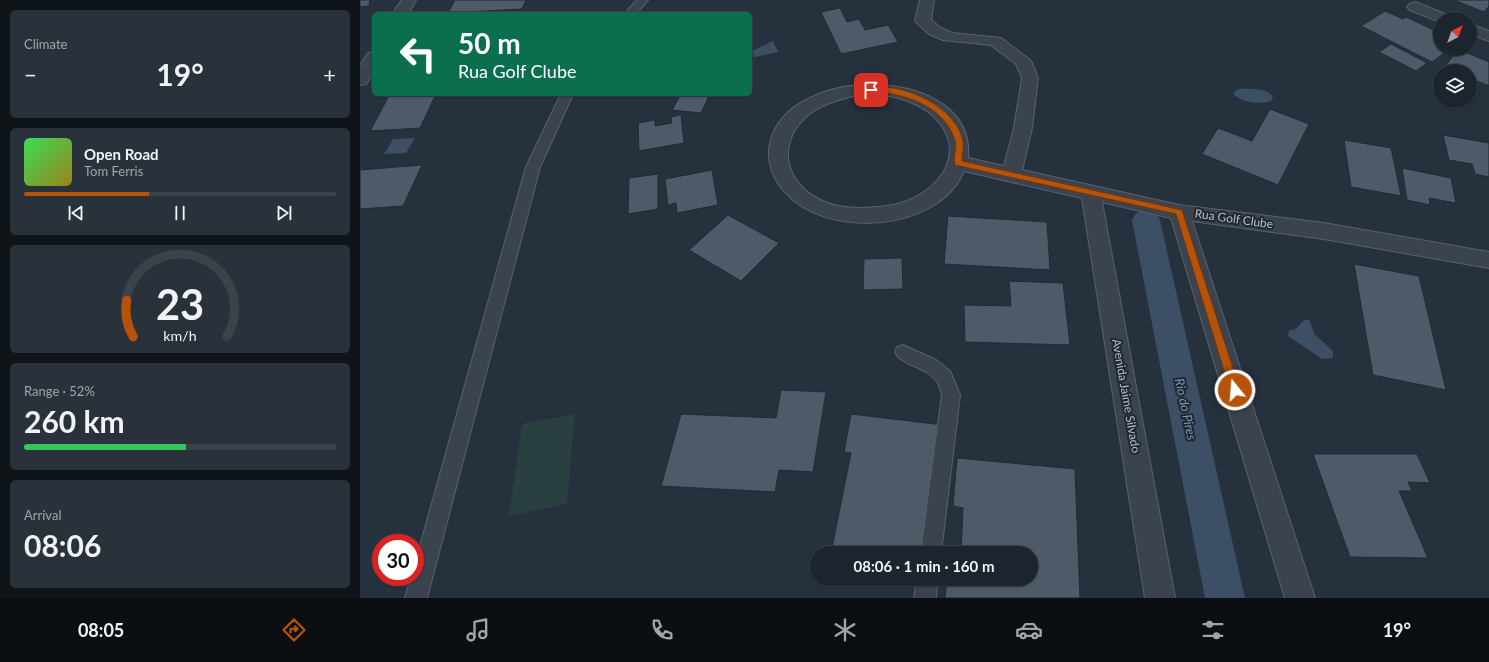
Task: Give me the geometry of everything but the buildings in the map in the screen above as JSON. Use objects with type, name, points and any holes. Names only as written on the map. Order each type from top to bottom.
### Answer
[{"type":"street","points":[[401,12],[409,0]]},
{"type":"street","points":[[927,0],[923,21],[935,31],[949,37],[995,41],[1023,61],[1030,78],[1023,128],[1012,174]]},
{"type":"street","points":[[1415,7],[1433,14]]},
{"type":"street","points":[[1477,32],[1489,36]]},
{"type":"street","points":[[360,80],[372,60]]},
{"type":"street","points":[[857,90],[885,90],[912,96],[934,106],[950,122],[959,142],[958,163],[947,183],[926,201],[898,212],[866,217],[834,213],[807,202],[787,185],[778,165],[778,144],[789,124],[806,108],[830,96],[857,90]]},
{"type":"street","name":"Rua Golf Clube","points":[[958,163],[1179,212],[1324,232],[1489,260]]},
{"type":"street","name":"Avenida Jaime Silvado","points":[[1090,193],[1160,598]]},
{"type":"street","points":[[1179,212],[1300,598]]},
{"type":"lane","points":[[632,12],[642,0]]},
{"type":"lane","points":[[416,598],[533,167],[566,96]]},
{"type":"lane","points":[[903,352],[930,365],[944,377],[951,395],[932,546]]},
{"type":"lane","points":[[925,598],[926,586]]},
{"type":"green space","points":[[575,414],[567,504],[509,516],[522,424]]},
{"type":"water","points":[[773,41],[778,52],[752,58],[752,51]]},
{"type":"water","points":[[1239,89],[1262,90],[1273,97],[1271,101],[1257,103],[1242,100],[1234,95],[1234,92]]},
{"type":"water","points":[[415,138],[406,153],[384,154],[393,139]]},
{"type":"water","points":[[1305,319],[1310,321],[1314,334],[1333,351],[1333,358],[1322,359],[1288,336],[1289,330],[1296,329]]},
{"type":"waterway","name":"Rio do Pires","points":[[1146,220],[1225,598]]},
{"type":"route","points":[[871,90],[885,90],[912,96],[934,106],[950,122],[959,142],[958,163],[1179,212],[1235,390]]}]
